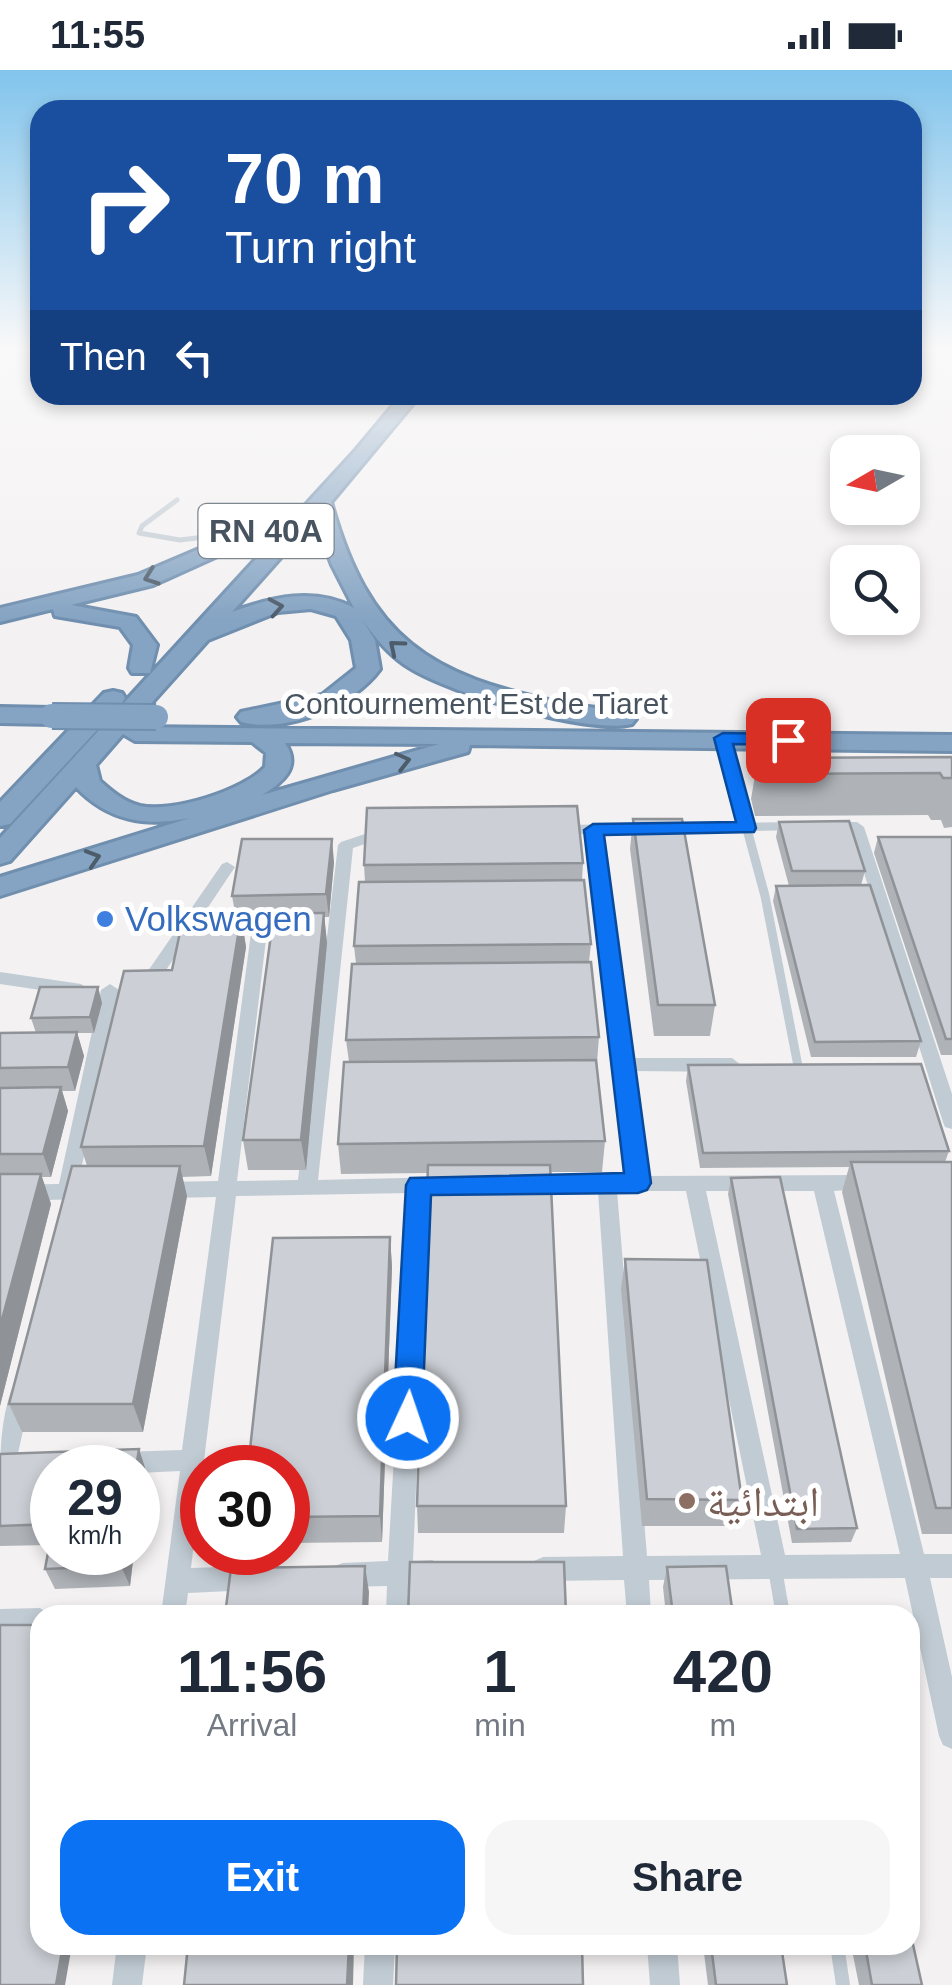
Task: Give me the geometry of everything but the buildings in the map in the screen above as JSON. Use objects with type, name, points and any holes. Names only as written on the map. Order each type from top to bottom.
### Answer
[{"type":"highway","name":"RN 40A","points":[[5,826],[83,764],[188,646],[357,441]]},
{"type":"highway","name":"RN 40A","points":[[5,826],[264,527],[317,494],[367,441]]},
{"type":"highway","points":[[317,494],[330,540],[376,629],[410,658],[471,687],[605,718],[951,742]]},
{"type":"highway","points":[[0,615],[145,580],[264,527]]},
{"type":"highway","points":[[188,646],[233,619],[258,610],[314,602],[345,611],[368,656],[368,669],[357,684],[338,699],[246,726]]},
{"type":"highway","points":[[0,624],[63,611],[112,616],[128,622],[145,645],[141,668]]},
{"type":"highway","name":"Contournement Est de Tiaret","points":[[0,715],[46,724]]},
{"type":"highway","name":"Contournement Est de Tiaret","points":[[0,731],[46,724],[689,721]]},
{"type":"highway","points":[[83,764],[87,783],[121,810],[146,815],[173,813],[243,794],[276,771],[281,760],[278,750],[246,726]]},
{"type":"highway","name":"Contournement Est de Tiaret","points":[[246,726],[512,736],[951,742]]},
{"type":"highway","points":[[0,887],[390,764],[512,736]]},
{"type":"street","points":[[536,830],[857,827],[952,1122]]},
{"type":"street","points":[[593,830],[593,902],[604,989],[638,1183]]},
{"type":"street","points":[[307,1188],[327,1090],[339,993],[336,936],[346,846],[383,832],[402,832]]},
{"type":"street","points":[[0,978],[91,992],[146,986],[227,866]]},
{"type":"street","points":[[339,909],[358,908]]},
{"type":"street","points":[[194,1445],[259,933],[336,936]]},
{"type":"street","points":[[65,1200],[110,990]]},
{"type":"street","points":[[618,1075],[788,1066]]},
{"type":"street","points":[[607,1183],[638,1605]]},
{"type":"street","points":[[694,1183],[775,1566]]},
{"type":"street","points":[[822,1183],[952,1736]]},
{"type":"street","points":[[513,1184],[878,1183]]},
{"type":"street","points":[[147,1190],[475,1184]]},
{"type":"street","points":[[398,1605],[418,1185]]},
{"type":"street","points":[[0,1193],[65,1200],[107,1190]]},
{"type":"street","points":[[6,1470],[24,1375]]},
{"type":"street","points":[[174,1605],[180,1564]]},
{"type":"street","points":[[518,1570],[952,1566]]},
{"type":"street","points":[[326,1576],[459,1571]]},
{"type":"street","points":[[178,1581],[270,1578]]},
{"type":"street","points":[[0,1622],[30,1621]]},
{"type":"street","points":[[127,1985],[131,1955]]},
{"type":"street","points":[[378,1985],[380,1955]]},
{"type":"street","points":[[663,1955],[665,1985]]},
{"type":"lane","points":[[176,500],[140,528],[139,533],[149,538],[181,538],[264,527]]},
{"type":"lane","points":[[723,738],[765,896],[788,1066]]},
{"type":"lane","points":[[775,1566],[781,1605]]},
{"type":"lane","points":[[838,1955],[843,1985]]},
{"type":"place","name":"Volkswagen","points":[[105,919]]},
{"type":"place","name":"ابتدائية","points":[[687,1501]]},
{"type":"route","points":[[408,1418],[418,1185],[638,1183],[593,830],[747,828],[723,738],[788,740]]}]
